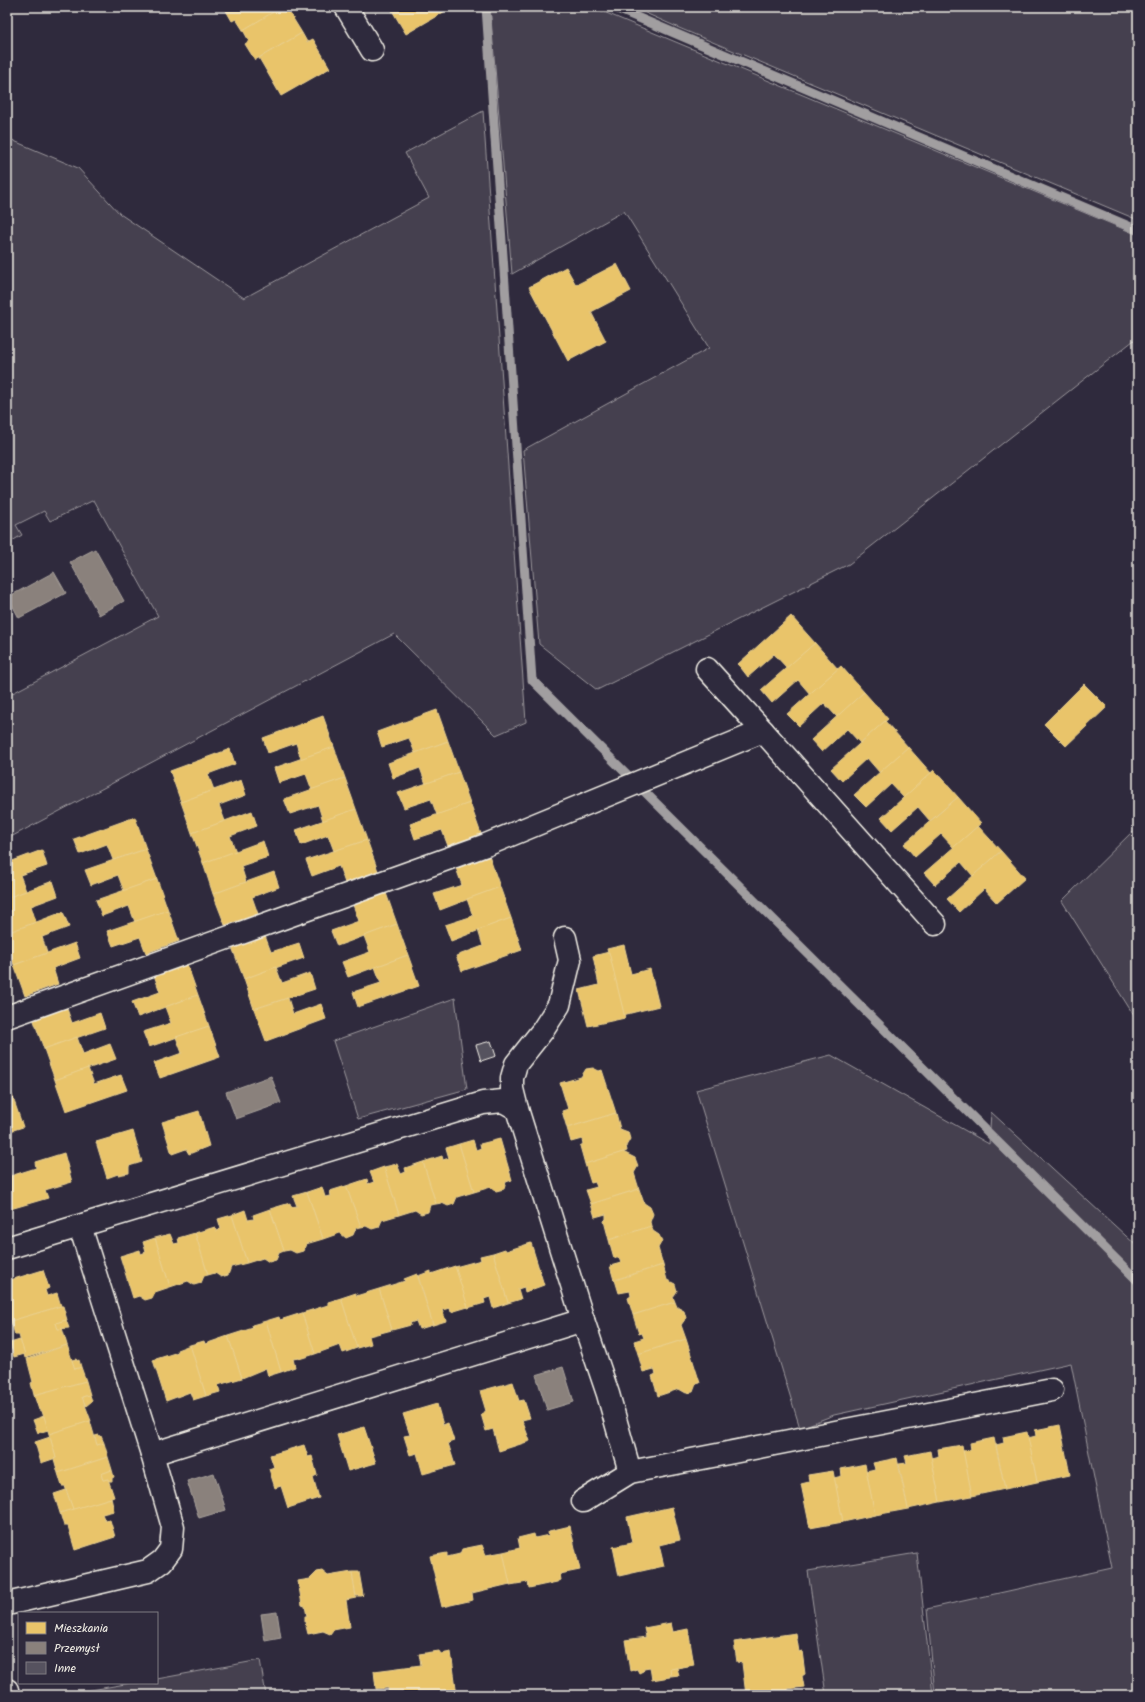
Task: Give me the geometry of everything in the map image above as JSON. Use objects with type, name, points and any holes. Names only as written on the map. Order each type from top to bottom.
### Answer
[{"type":"street","points":[[346,7],[372,50]]},
{"type":"street","points":[[707,669],[935,924]]},
{"type":"street","points":[[7,1017],[486,845],[763,731]]},
{"type":"street","points":[[565,938],[570,960],[559,1005],[543,1030],[516,1064],[512,1078],[512,1089],[583,1320],[608,1394],[630,1472]]},
{"type":"street","points":[[7,1248],[483,1103],[503,1101],[517,1109]]},
{"type":"street","points":[[7,1604],[148,1571],[162,1561],[171,1549],[173,1526],[152,1454],[80,1226]]},
{"type":"street","points":[[152,1454],[583,1320]]},
{"type":"street","points":[[583,1501],[630,1472],[1052,1390]]},
{"type":"street","points":[[7,1690],[8,1695]]},
{"type":"shaded area","points":[[490,7],[592,7],[1138,235],[1138,337],[849,564],[597,690],[539,644],[523,450],[709,348],[624,211],[512,274]]},
{"type":"shaded area","points":[[632,7],[1138,7],[1138,220],[679,28]]},
{"type":"shaded area","points":[[483,111],[526,722],[496,735],[394,634],[7,839],[7,696],[158,616],[94,500],[50,521],[44,511],[16,525],[22,535],[7,544],[7,136],[14,141],[78,168],[120,214],[244,298],[429,198],[405,153]]},
{"type":"shaded area","points":[[1138,826],[1138,1022],[1062,901]]},
{"type":"shaded area","points":[[455,998],[467,1089],[358,1119],[333,1041]]},
{"type":"shaded area","points":[[831,1055],[989,1144],[991,1112],[1138,1247],[1138,1695],[935,1695],[927,1609],[1112,1568],[1071,1363],[834,1415],[800,1428],[696,1090]]},
{"type":"shaded area","points":[[917,1553],[933,1695],[826,1695],[808,1571]]},
{"type":"shaded area","points":[[260,1660],[266,1695],[63,1695],[125,1684],[158,1684],[158,1679]]},
{"type":"building: Mieszkania","points":[[224,7],[282,7],[243,30],[236,19],[232,21]]},
{"type":"building: Mieszkania","points":[[282,7],[286,7],[302,33],[255,60],[245,44],[249,41],[243,30]]},
{"type":"building: Mieszkania","points":[[390,7],[452,7],[406,34]]},
{"type":"building: Mieszkania","points":[[302,33],[307,42],[313,39],[330,68],[281,96],[259,58]]},
{"type":"building: Mieszkania","points":[[617,264],[631,291],[591,312],[606,341],[568,361],[529,287],[566,267],[576,285]]},
{"type":"building: Mieszkania","points":[[791,616],[815,643],[787,668],[774,654],[748,677],[738,664]]},
{"type":"building: Mieszkania","points":[[815,643],[838,669],[810,694],[798,680],[772,703],[761,690]]},
{"type":"building: Mieszkania","points":[[841,666],[864,692],[837,717],[824,703],[799,726],[787,714]]},
{"type":"building: Mieszkania","points":[[1084,684],[1107,707],[1066,746],[1044,724]]},
{"type":"building: Mieszkania","points":[[864,692],[888,719],[860,743],[847,729],[822,752],[811,740]]},
{"type":"building: Mieszkania","points":[[437,710],[448,741],[415,753],[409,738],[382,747],[377,732]]},
{"type":"building: Mieszkania","points":[[323,716],[334,747],[301,759],[296,743],[268,753],[263,738]]},
{"type":"building: Mieszkania","points":[[885,721],[908,747],[880,773],[867,758],[842,781],[831,769]]},
{"type":"building: Mieszkania","points":[[448,741],[459,772],[426,784],[420,768],[393,778],[388,763]]},
{"type":"building: Mieszkania","points":[[334,747],[345,778],[312,790],[306,774],[279,783],[274,768]]},
{"type":"building: Mieszkania","points":[[908,747],[931,773],[904,798],[891,784],[866,807],[854,795]]},
{"type":"building: Mieszkania","points":[[230,749],[235,764],[208,774],[214,790],[181,802],[170,771]]},
{"type":"building: Mieszkania","points":[[934,770],[958,797],[930,821],[918,807],[892,830],[881,818]]},
{"type":"building: Mieszkania","points":[[459,772],[470,803],[437,815],[431,799],[404,808],[398,793]]},
{"type":"building: Mieszkania","points":[[345,778],[356,809],[323,821],[318,805],[290,814],[284,799]]},
{"type":"building: Mieszkania","points":[[241,780],[246,795],[219,805],[225,821],[192,833],[181,802]]},
{"type":"building: Mieszkania","points":[[958,797],[981,823],[954,848],[941,834],[915,857],[904,844]]},
{"type":"building: Mieszkania","points":[[470,803],[481,834],[448,846],[442,830],[415,839],[410,824]]},
{"type":"building: Mieszkania","points":[[356,809],[367,840],[334,851],[328,835],[301,845],[296,830]]},
{"type":"building: Mieszkania","points":[[252,811],[257,826],[230,836],[236,852],[203,863],[192,833]]},
{"type":"building: Mieszkania","points":[[135,817],[146,849],[113,860],[107,844],[80,854],[74,839]]},
{"type":"building: Mieszkania","points":[[978,826],[1001,851],[973,876],[961,862],[935,885],[924,873]]},
{"type":"building: Mieszkania","points":[[367,840],[378,871],[345,883],[339,866],[312,876],[306,860]]},
{"type":"building: Mieszkania","points":[[263,841],[268,857],[241,866],[246,882],[213,894],[203,863]]},
{"type":"building: Mieszkania","points":[[146,849],[157,879],[124,891],[118,875],[91,885],[85,870]]},
{"type":"building: Mieszkania","points":[[42,850],[47,866],[20,875],[26,891],[7,898],[7,863]]},
{"type":"building: Mieszkania","points":[[1001,851],[1025,878],[997,903],[984,889],[959,912],[947,899]]},
{"type":"building: Mieszkania","points":[[489,856],[500,887],[440,910],[434,894],[462,885],[456,868]]},
{"type":"building: Mieszkania","points":[[274,872],[279,887],[252,897],[258,914],[225,925],[213,894]]},
{"type":"building: Mieszkania","points":[[157,879],[168,910],[135,922],[129,906],[102,916],[96,900]]},
{"type":"building: Mieszkania","points":[[53,881],[58,896],[31,906],[36,922],[7,933],[7,898]]},
{"type":"building: Mieszkania","points":[[500,887],[511,918],[451,941],[445,925],[473,916],[467,899]]},
{"type":"building: Mieszkania","points":[[386,893],[397,924],[337,946],[331,931],[359,921],[353,905]]},
{"type":"building: Mieszkania","points":[[168,910],[179,941],[146,953],[140,937],[113,946],[107,931]]},
{"type":"building: Mieszkania","points":[[63,912],[69,927],[42,937],[47,953],[14,965],[7,944],[7,933]]},
{"type":"building: Mieszkania","points":[[511,918],[522,950],[462,971],[456,956],[483,946],[478,930]]},
{"type":"building: Mieszkania","points":[[397,924],[408,955],[348,977],[342,962],[370,952],[364,936]]},
{"type":"building: Mieszkania","points":[[265,936],[271,952],[299,943],[304,958],[244,979],[232,947]]},
{"type":"building: Mieszkania","points":[[75,943],[80,958],[53,968],[58,984],[25,996],[14,965]]},
{"type":"building: Mieszkania","points":[[624,945],[631,974],[650,969],[659,1006],[623,1015],[607,949]]},
{"type":"building: Mieszkania","points":[[609,952],[625,1018],[588,1026],[579,990],[599,985],[593,956]]},
{"type":"building: Mieszkania","points":[[408,955],[419,986],[358,1007],[353,992],[381,983],[375,967]]},
{"type":"building: Mieszkania","points":[[187,964],[198,995],[138,1017],[132,1002],[160,992],[154,975]]},
{"type":"building: Mieszkania","points":[[276,967],[282,983],[310,973],[315,989],[254,1009],[244,979]]},
{"type":"building: Mieszkania","points":[[198,995],[209,1026],[149,1047],[143,1032],[171,1023],[165,1007]]},
{"type":"building: Mieszkania","points":[[288,998],[293,1014],[321,1004],[326,1019],[266,1041],[254,1009]]},
{"type":"building: Mieszkania","points":[[66,1006],[72,1023],[100,1013],[105,1028],[44,1049],[33,1018]]},
{"type":"building: Mieszkania","points":[[209,1026],[220,1057],[160,1078],[154,1063],[182,1053],[176,1037]]},
{"type":"building: Mieszkania","points":[[77,1037],[83,1054],[110,1044],[116,1059],[55,1080],[44,1049]]},
{"type":"building: Mieszkania","points":[[88,1068],[94,1084],[121,1075],[127,1090],[66,1111],[55,1080]]},
{"type":"building: Mieszkania","points":[[593,1068],[599,1071],[602,1070],[616,1113],[567,1128],[562,1111],[568,1109],[560,1083],[581,1077],[586,1069]]},
{"type":"building: Mieszkania","points":[[7,1082],[12,1095],[7,1097]]},
{"type":"building: Mieszkania","points":[[12,1095],[23,1127],[7,1132],[7,1097]]},
{"type":"building: Mieszkania","points":[[199,1111],[209,1146],[189,1154],[186,1149],[172,1154],[162,1122]]},
{"type":"building: Mieszkania","points":[[616,1113],[620,1129],[628,1132],[630,1139],[626,1146],[627,1151],[585,1164],[580,1146],[583,1144],[582,1139],[571,1142],[567,1128]]},
{"type":"building: Mieszkania","points":[[133,1131],[142,1162],[129,1166],[129,1173],[118,1174],[107,1178],[96,1142]]},
{"type":"building: Mieszkania","points":[[500,1139],[512,1180],[506,1182],[504,1189],[496,1191],[491,1187],[474,1192],[459,1144],[473,1140],[476,1150],[481,1148],[480,1144]]},
{"type":"building: Mieszkania","points":[[459,1144],[474,1192],[457,1197],[454,1204],[448,1206],[442,1203],[436,1204],[423,1162],[442,1156],[443,1160],[449,1158],[446,1148]]},
{"type":"building: Mieszkania","points":[[623,1152],[635,1158],[638,1166],[634,1173],[639,1189],[591,1204],[586,1190],[597,1187],[595,1182],[591,1183],[585,1164]]},
{"type":"building: Mieszkania","points":[[64,1153],[72,1182],[45,1190],[48,1198],[7,1210],[7,1177],[36,1168],[35,1162]]},
{"type":"building: Mieszkania","points":[[423,1162],[436,1204],[430,1205],[428,1212],[421,1214],[415,1210],[399,1215],[384,1167],[397,1164],[401,1174],[406,1172],[405,1168]]},
{"type":"building: Mieszkania","points":[[384,1167],[399,1215],[382,1220],[379,1227],[372,1229],[366,1226],[361,1227],[346,1186],[367,1179],[368,1184],[374,1182],[370,1172]]},
{"type":"building: Mieszkania","points":[[346,1186],[361,1227],[356,1228],[353,1235],[346,1238],[340,1233],[323,1239],[307,1192],[322,1187],[325,1197],[331,1196],[330,1191]]},
{"type":"building: Mieszkania","points":[[639,1189],[644,1203],[650,1207],[653,1214],[650,1222],[651,1226],[609,1240],[604,1221],[606,1219],[606,1214],[595,1217],[591,1204]]},
{"type":"building: Mieszkania","points":[[307,1192],[323,1239],[306,1244],[303,1251],[296,1253],[290,1250],[284,1251],[270,1209],[290,1203],[291,1207],[297,1206],[293,1196]]},
{"type":"building: Mieszkania","points":[[270,1209],[284,1251],[279,1253],[276,1260],[269,1262],[263,1258],[247,1263],[232,1215],[245,1210],[248,1220],[254,1219],[253,1215]]},
{"type":"building: Mieszkania","points":[[232,1215],[247,1263],[231,1267],[228,1275],[221,1277],[215,1273],[208,1275],[195,1233],[215,1227],[216,1231],[221,1229],[218,1219]]},
{"type":"building: Mieszkania","points":[[651,1226],[653,1231],[659,1235],[662,1241],[658,1248],[663,1265],[614,1280],[610,1266],[621,1263],[619,1258],[614,1258],[609,1240]]},
{"type":"building: Mieszkania","points":[[195,1233],[208,1275],[204,1276],[201,1283],[194,1285],[188,1281],[170,1287],[155,1238],[170,1234],[174,1244],[179,1243],[178,1238]]},
{"type":"building: Mieszkania","points":[[155,1238],[170,1287],[155,1292],[152,1298],[145,1300],[139,1296],[133,1298],[120,1256],[140,1250],[141,1254],[146,1252],[143,1242]]},
{"type":"building: Mieszkania","points":[[531,1243],[544,1285],[525,1292],[524,1287],[518,1289],[521,1299],[508,1303],[493,1253],[505,1249],[506,1251]]},
{"type":"building: Mieszkania","points":[[493,1253],[508,1303],[493,1308],[490,1297],[484,1299],[485,1303],[468,1308],[455,1267],[481,1260],[480,1256]]},
{"type":"building: Mieszkania","points":[[663,1265],[667,1280],[675,1284],[677,1291],[673,1297],[675,1302],[633,1315],[628,1298],[631,1296],[630,1291],[619,1293],[615,1280]]},
{"type":"building: Mieszkania","points":[[455,1266],[468,1307],[451,1312],[450,1308],[442,1310],[446,1321],[433,1325],[418,1276],[431,1271],[431,1274]]},
{"type":"building: Mieszkania","points":[[43,1270],[49,1288],[45,1290],[47,1296],[57,1293],[61,1306],[11,1321],[7,1308],[10,1307],[7,1297],[7,1281]]},
{"type":"building: Mieszkania","points":[[417,1274],[433,1325],[419,1329],[416,1321],[410,1323],[411,1325],[392,1330],[379,1289],[405,1281],[404,1279]]},
{"type":"building: Mieszkania","points":[[379,1289],[392,1330],[369,1336],[371,1344],[357,1348],[341,1298],[356,1293],[356,1296]]},
{"type":"building: Mieszkania","points":[[341,1298],[357,1348],[343,1353],[340,1345],[315,1354],[302,1313],[328,1305],[328,1302]]},
{"type":"building: Mieszkania","points":[[675,1302],[677,1307],[684,1311],[686,1318],[681,1325],[686,1339],[638,1354],[634,1341],[644,1338],[642,1333],[639,1334],[633,1315]]},
{"type":"building: Mieszkania","points":[[63,1306],[67,1320],[56,1323],[58,1329],[62,1328],[67,1345],[25,1358],[19,1335],[15,1335],[11,1321]]},
{"type":"building: Mieszkania","points":[[302,1313],[315,1354],[299,1359],[293,1359],[295,1367],[281,1372],[266,1321],[279,1317],[280,1320]]},
{"type":"building: Mieszkania","points":[[66,1320],[69,1328],[58,1329],[56,1323]]},
{"type":"building: Mieszkania","points":[[266,1321],[281,1372],[268,1376],[266,1368],[242,1378],[228,1336],[253,1328],[252,1325]]},
{"type":"building: Mieszkania","points":[[228,1336],[242,1378],[218,1385],[220,1392],[206,1396],[190,1345],[204,1341],[205,1344]]},
{"type":"building: Mieszkania","points":[[686,1339],[700,1383],[696,1384],[693,1392],[686,1393],[679,1389],[658,1396],[652,1376],[656,1374],[654,1369],[643,1372],[638,1354]]},
{"type":"building: Mieszkania","points":[[20,1340],[25,1354],[14,1357],[10,1343]]},
{"type":"building: Mieszkania","points":[[67,1345],[75,1369],[81,1367],[86,1381],[34,1395],[31,1383],[33,1382],[27,1359]]},
{"type":"building: Mieszkania","points":[[190,1345],[206,1396],[193,1400],[190,1392],[166,1401],[153,1360],[178,1352],[177,1350]]},
{"type":"building: Mieszkania","points":[[76,1359],[77,1361],[79,1360],[81,1367],[75,1369],[72,1360]]},
{"type":"building: Mieszkania","points":[[86,1381],[90,1395],[82,1397],[91,1421],[49,1434],[42,1411],[39,1410],[34,1395]]},
{"type":"building: Mieszkania","points":[[513,1382],[519,1401],[524,1400],[530,1418],[522,1420],[530,1441],[499,1451],[493,1429],[486,1431],[481,1414],[486,1411],[480,1391]]},
{"type":"building: Mieszkania","points":[[90,1395],[92,1401],[86,1406],[82,1397]]},
{"type":"building: Mieszkania","points":[[437,1404],[443,1425],[448,1423],[454,1441],[448,1443],[455,1465],[423,1474],[417,1453],[410,1455],[404,1436],[410,1435],[403,1414]]},
{"type":"building: Mieszkania","points":[[44,1416],[48,1430],[38,1433],[33,1420]]},
{"type":"building: Mieszkania","points":[[90,1421],[97,1445],[104,1443],[108,1457],[58,1473],[54,1459],[56,1458],[49,1434]]},
{"type":"building: Mieszkania","points":[[1060,1425],[1070,1475],[1037,1482],[1028,1438],[1036,1436],[1035,1430]]},
{"type":"building: Mieszkania","points":[[364,1427],[376,1463],[348,1471],[337,1435]]},
{"type":"building: Mieszkania","points":[[1027,1432],[1037,1482],[1005,1489],[996,1445],[1004,1443],[1003,1437]]},
{"type":"building: Mieszkania","points":[[99,1435],[104,1443],[97,1445],[95,1436]]},
{"type":"building: Mieszkania","points":[[50,1437],[56,1458],[41,1463],[35,1442]]},
{"type":"building: Mieszkania","points":[[994,1438],[1005,1489],[972,1496],[963,1451],[971,1450],[970,1443]]},
{"type":"building: Mieszkania","points":[[304,1445],[308,1457],[312,1456],[317,1475],[313,1477],[319,1498],[288,1508],[281,1486],[275,1488],[269,1469],[274,1467],[270,1455]]},
{"type":"building: Mieszkania","points":[[962,1445],[972,1496],[940,1502],[931,1458],[939,1456],[938,1449]]},
{"type":"building: Mieszkania","points":[[930,1451],[940,1502],[908,1509],[899,1464],[907,1463],[905,1456]]},
{"type":"building: Mieszkania","points":[[108,1457],[112,1470],[101,1474],[103,1480],[108,1479],[114,1497],[73,1510],[65,1486],[62,1486],[58,1473]]},
{"type":"building: Mieszkania","points":[[897,1458],[908,1509],[875,1515],[866,1471],[875,1469],[873,1463]]},
{"type":"building: Mieszkania","points":[[865,1464],[875,1515],[843,1522],[834,1478],[842,1476],[841,1469]]},
{"type":"building: Mieszkania","points":[[112,1470],[114,1477],[112,1478],[112,1481],[109,1481],[108,1479],[103,1480],[101,1474]]},
{"type":"building: Mieszkania","points":[[833,1471],[843,1522],[810,1528],[801,1484],[809,1482],[808,1475]]},
{"type":"building: Mieszkania","points":[[66,1490],[73,1509],[60,1513],[54,1494]]},
{"type":"building: Mieszkania","points":[[111,1498],[114,1511],[102,1514],[105,1521],[110,1520],[115,1537],[75,1550],[68,1526],[64,1526],[60,1513]]},
{"type":"building: Mieszkania","points":[[672,1507],[680,1540],[659,1545],[664,1566],[619,1576],[613,1547],[632,1543],[627,1517]]},
{"type":"building: Mieszkania","points":[[570,1526],[580,1570],[560,1574],[561,1580],[557,1582],[529,1588],[528,1582],[510,1585],[503,1552],[520,1548],[518,1538],[534,1534],[535,1538],[549,1535],[549,1531]]},
{"type":"building: Mieszkania","points":[[482,1545],[486,1555],[503,1552],[510,1584],[472,1593],[473,1600],[442,1607],[430,1556],[447,1553],[447,1557],[460,1554],[462,1549]]},
{"type":"building: Mieszkania","points":[[322,1571],[328,1576],[352,1572],[356,1598],[346,1600],[350,1627],[333,1630],[330,1634],[323,1631],[308,1634],[305,1622],[305,1616],[307,1616],[305,1606],[302,1605],[298,1581],[310,1579],[317,1572]]},
{"type":"building: Mieszkania","points":[[352,1572],[359,1572],[362,1596],[356,1596]]},
{"type":"building: Mieszkania","points":[[671,1623],[673,1632],[688,1629],[694,1665],[671,1669],[670,1677],[652,1680],[650,1667],[644,1668],[643,1671],[639,1673],[637,1669],[630,1671],[625,1640],[646,1637],[644,1628]]},
{"type":"building: Mieszkania","points":[[796,1633],[799,1652],[802,1651],[805,1674],[802,1676],[804,1687],[788,1689],[788,1695],[760,1695],[760,1693],[746,1695],[742,1663],[737,1662],[734,1642]]},
{"type":"building: Mieszkania","points":[[439,1651],[441,1654],[451,1652],[457,1695],[389,1695],[388,1688],[376,1689],[374,1671],[421,1665],[419,1654]]},
{"type":"building: Mieszkania","points":[[677,1668],[679,1675],[671,1676],[670,1669]]},
{"type":"building: Przemysł","points":[[95,549],[124,601],[99,615],[70,562]]},
{"type":"building: Przemysł","points":[[54,572],[66,593],[19,618],[8,597]]},
{"type":"building: Przemysł","points":[[271,1076],[281,1103],[236,1119],[226,1092]]},
{"type":"building: Przemysł","points":[[563,1367],[574,1402],[547,1410],[536,1375]]},
{"type":"building: Przemysł","points":[[214,1473],[226,1510],[199,1518],[187,1481]]},
{"type":"building: Przemysł","points":[[277,1612],[281,1638],[265,1641],[261,1614]]},
{"type":"building: Inne","points":[[491,1041],[496,1056],[481,1061],[476,1045]]},
{"type":"waterway","points":[[486,7],[532,680],[1138,1281]]},
{"type":"waterway","points":[[613,7],[1138,230]]}]
